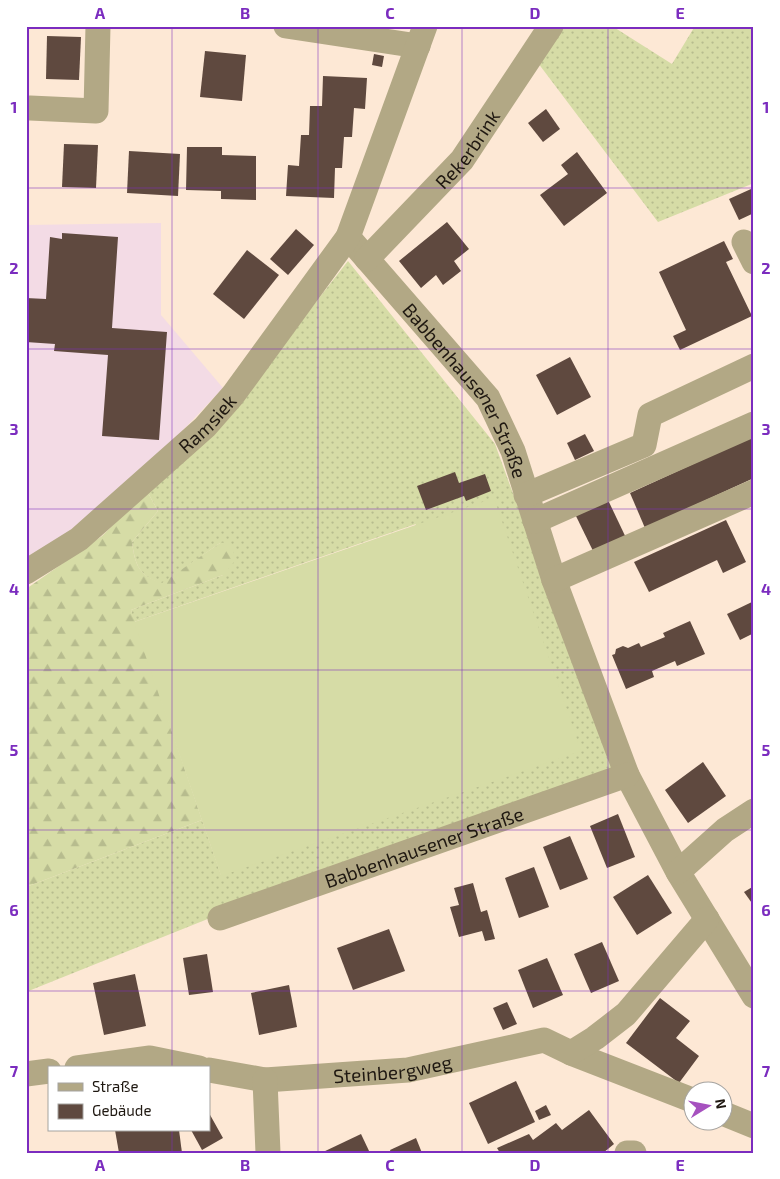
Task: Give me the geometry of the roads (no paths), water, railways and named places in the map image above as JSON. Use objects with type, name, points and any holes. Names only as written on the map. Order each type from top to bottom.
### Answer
[{"type":"street","points":[[30,108],[96,111],[98,26]]},
{"type":"street","points":[[286,26],[421,36],[348,237]]},
{"type":"street","name":"Rekerbrink","points":[[367,259],[462,160],[551,26]]},
{"type":"street","name":"Babbenhausener Straße","points":[[348,237],[488,398],[513,451],[554,580],[627,775],[678,872],[754,996]]},
{"type":"street","name":"Ramsiek","points":[[26,572],[79,539],[205,426],[233,395],[348,237]]},
{"type":"street","points":[[526,495],[644,445],[650,415],[754,366]]},
{"type":"street","points":[[535,521],[754,424]]},
{"type":"street","points":[[554,580],[754,492]]},
{"type":"street","name":"Babbenhausener Straße","points":[[220,918],[627,775]]},
{"type":"street","points":[[678,872],[725,830],[754,811]]},
{"type":"street","points":[[571,1053],[595,1038],[626,1014],[707,919]]},
{"type":"street","name":"Steinbergweg","points":[[210,1070],[265,1080],[408,1070],[544,1040],[571,1053],[682,1096]]},
{"type":"street","points":[[92,1066],[150,1058],[189,1066]]},
{"type":"street","points":[[26,1074],[48,1071]]},
{"type":"street","points":[[265,1080],[268,1153]]},
{"type":"street","points":[[732,1117],[754,1126]]},
{"type":"street","points":[[627,1153],[634,1153]]}]
